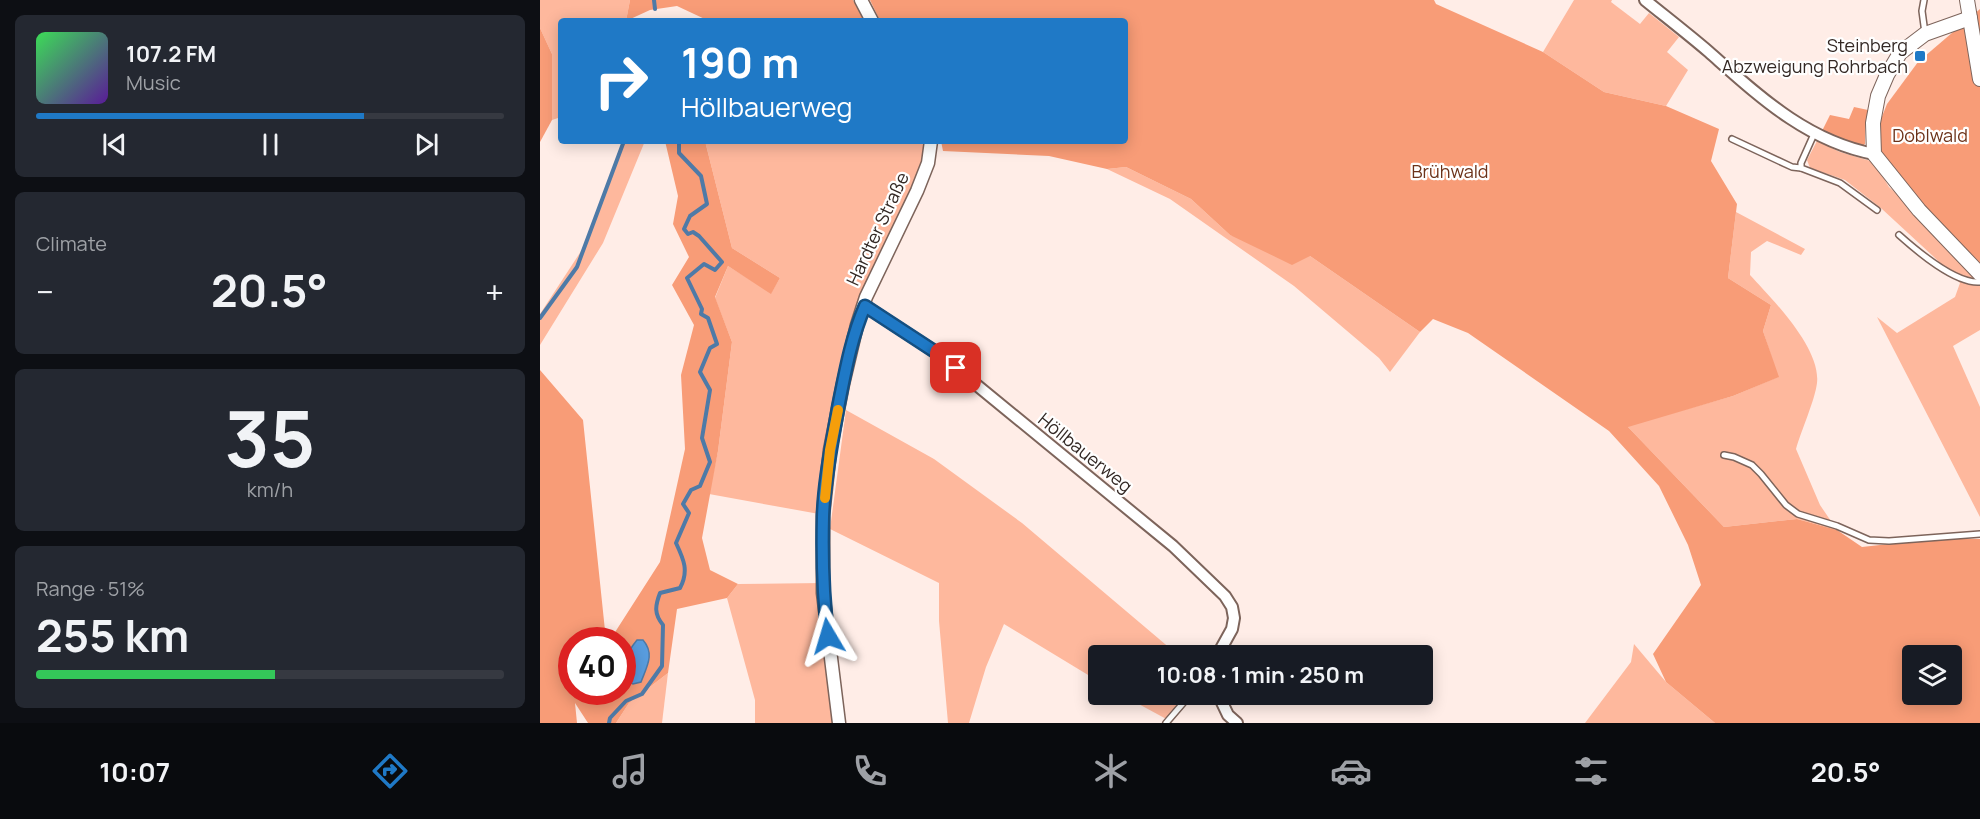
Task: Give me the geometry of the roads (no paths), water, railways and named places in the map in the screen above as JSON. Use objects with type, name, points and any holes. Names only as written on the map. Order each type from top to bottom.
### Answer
[{"type":"main road","points":[[1967,0],[1980,79]]},
{"type":"main road","points":[[1970,18],[1925,34],[1900,53],[1878,96],[1873,123],[1874,154],[1919,210],[1980,274]]},
{"type":"street","points":[[861,0],[870,18]]},
{"type":"street","points":[[1645,0],[1779,112],[1814,134],[1846,148],[1874,154]]},
{"type":"street","name":"Hardter Straße","points":[[839,723],[823,593],[823,515],[830,450],[843,384],[866,297],[917,191],[928,163],[931,144]]},
{"type":"street","name":"Höllbauerweg","points":[[865,306],[940,355],[1173,546],[1225,596],[1232,607],[1234,618],[1232,629],[1223,645]]},
{"type":"street","points":[[1223,705],[1228,715],[1237,723]]},
{"type":"lane","points":[[1924,0],[1922,11],[1925,34]]},
{"type":"lane","points":[[1801,168],[1814,134]]},
{"type":"lane","points":[[1732,139],[1792,167],[1801,168],[1840,183],[1876,210]]},
{"type":"lane","points":[[1899,235],[1926,258],[1946,271],[1970,281],[1980,282]]},
{"type":"lane","points":[[1724,455],[1752,465],[1786,505],[1798,514],[1837,526],[1869,540],[1888,541],[1980,534]]},
{"type":"lane","points":[[1166,723],[1182,705]]},
{"type":"water","points":[[643,640],[649,650],[649,655],[641,682],[636,683],[636,642]]},
{"type":"waterway","points":[[654,0],[655,9]]},
{"type":"waterway","points":[[540,318],[577,267],[623,144]]},
{"type":"waterway","points":[[609,723],[610,718],[626,701],[642,694],[662,666],[663,625],[656,610],[657,602],[660,593],[680,588],[683,582],[685,571],[676,543],[689,513],[683,504],[691,490],[700,486],[710,462],[702,438],[710,390],[700,372],[710,348],[717,344],[708,318],[701,314],[702,309],[687,278],[704,264],[715,270],[722,262],[699,236],[693,232],[688,234],[684,229],[690,216],[707,204],[701,176],[679,153],[679,144]]},
{"type":"place","name":"Steinberg Abzweigung Rohrbach","points":[[1920,56]]},
{"type":"park label","name":"Doblwald","points":[[1930,136]]},
{"type":"park label","name":"Brühwald","points":[[1450,172]]}]
